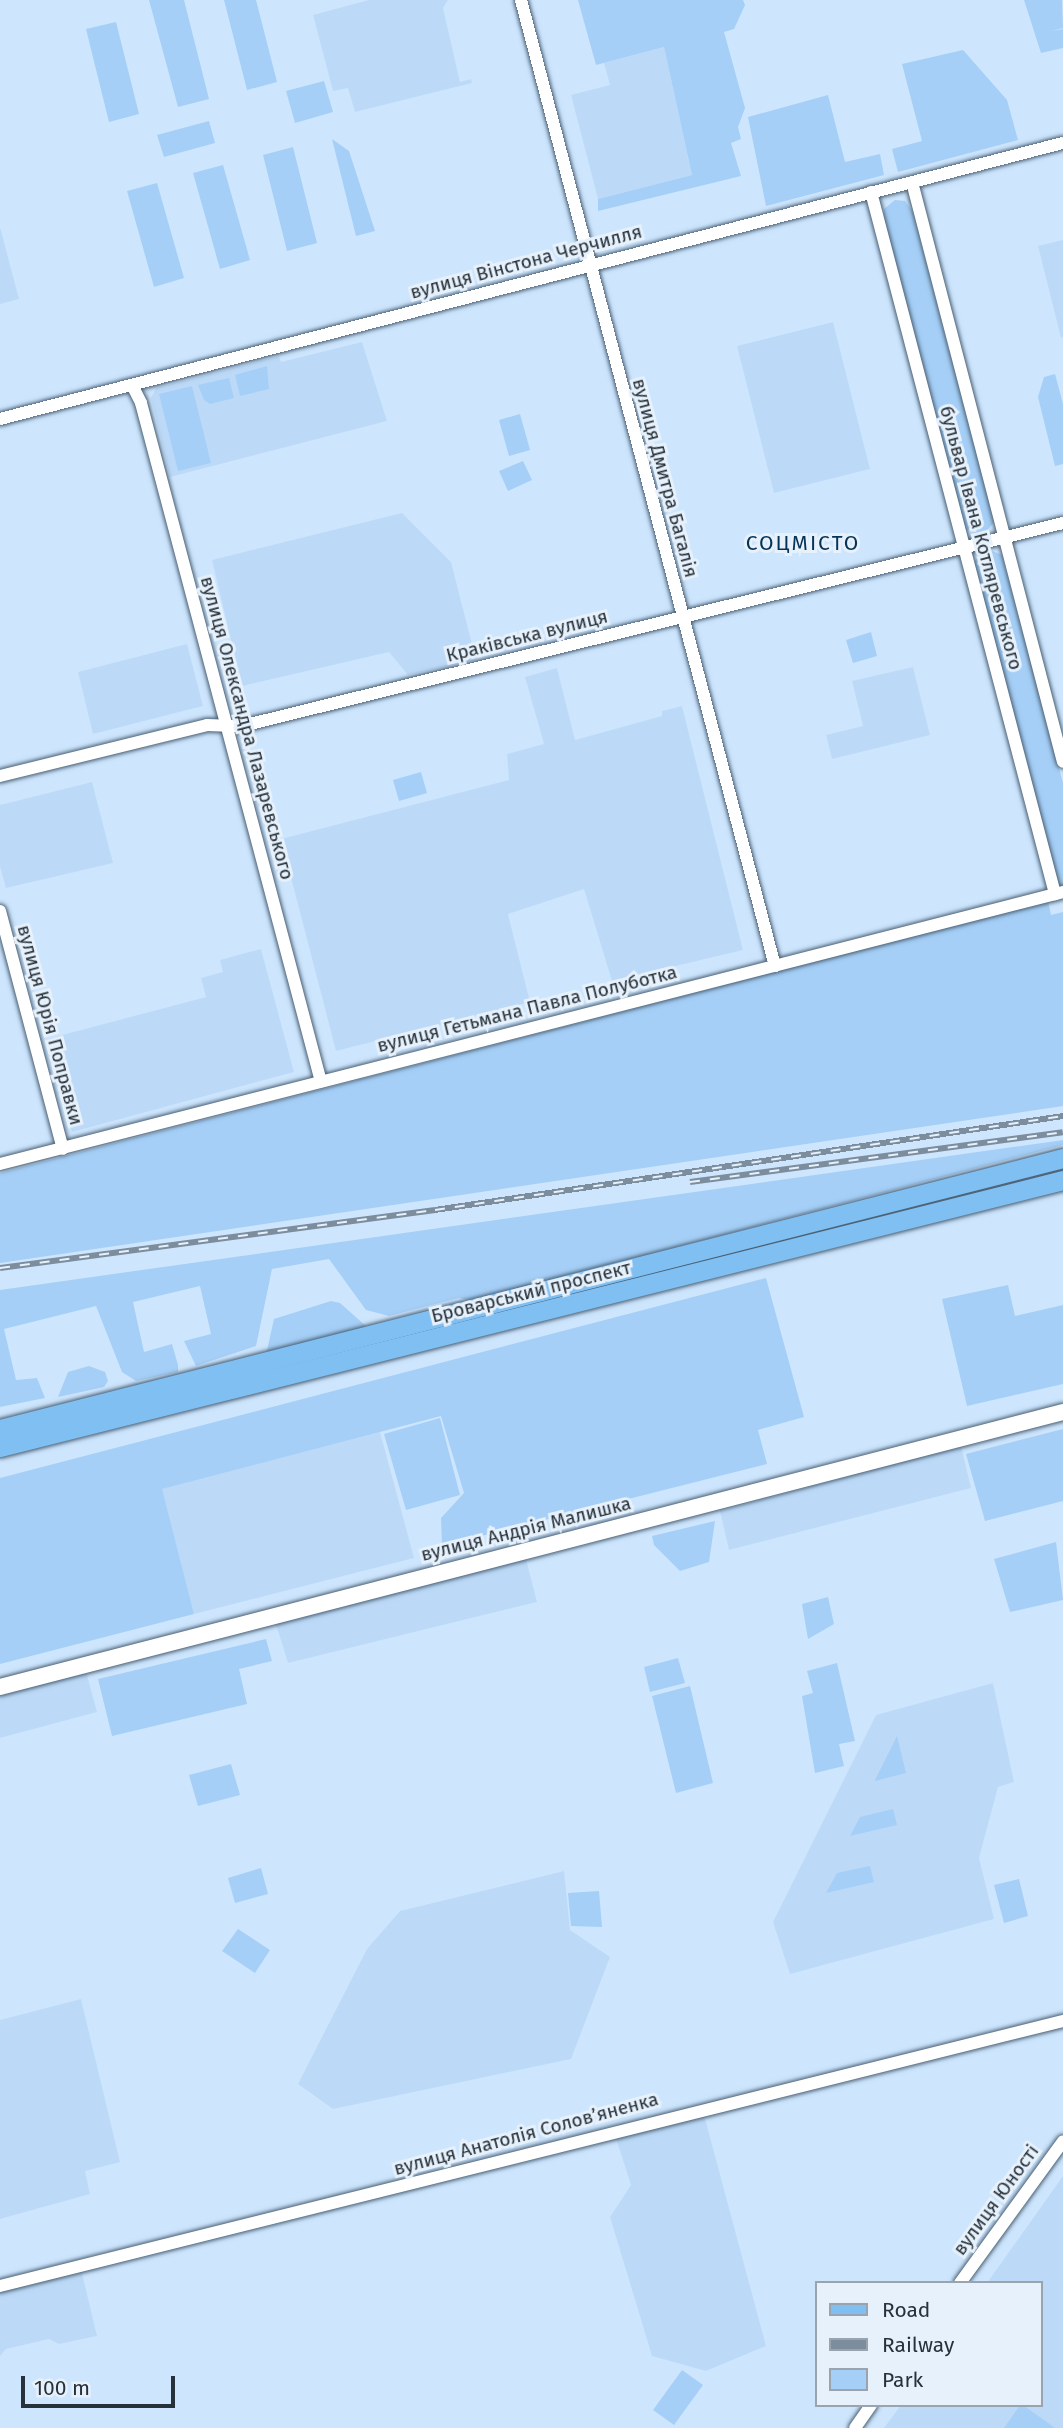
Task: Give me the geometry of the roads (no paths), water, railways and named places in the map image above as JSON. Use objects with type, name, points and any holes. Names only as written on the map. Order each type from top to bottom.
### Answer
[{"type":"main road","name":"Броварський проспект","points":[[0,1429],[1063,1158]]},
{"type":"main road","name":"Броварський проспект","points":[[0,1447],[1063,1180]]},
{"type":"street","name":"вулиця Дмитра Багалія","points":[[521,0],[588,264],[775,966]]},
{"type":"street","name":"вулиця Вінстона Черчилля","points":[[0,419],[588,264],[1063,143]]},
{"type":"street","name":"бульвар Івана Котляревського","points":[[912,182],[1063,762]]},
{"type":"street","name":"бульвар Івана Котляревського","points":[[871,192],[964,548],[1059,893]]},
{"type":"street","name":"вулиця Олександра Лазаревського","points":[[132,385],[141,403],[321,1082]]},
{"type":"street","name":"Краківська вулиця","points":[[0,776],[207,725],[255,723],[682,615],[1063,523]]},
{"type":"street","name":"вулиця Гетьмана Павла Полуботка","points":[[0,1164],[1059,893]]},
{"type":"street","name":"вулиця Юрія Поправки","points":[[0,911],[63,1149]]},
{"type":"street","name":"вулиця Андрія Малишка","points":[[0,1687],[1063,1412]]},
{"type":"street","name":"вулиця Анатолія Соловʼяненка","points":[[0,2286],[1063,2021]]},
{"type":"street","name":"вулиця Юності","points":[[961,2281],[1063,2141]]},
{"type":"street","points":[[855,2428],[870,2407]]},
{"type":"railway","points":[[0,1268],[435,1210],[1063,1116]]},
{"type":"railway","points":[[690,1182],[1063,1132]]},
{"type":"district","name":"СОЦМІСТО","points":[[803,543]]}]
